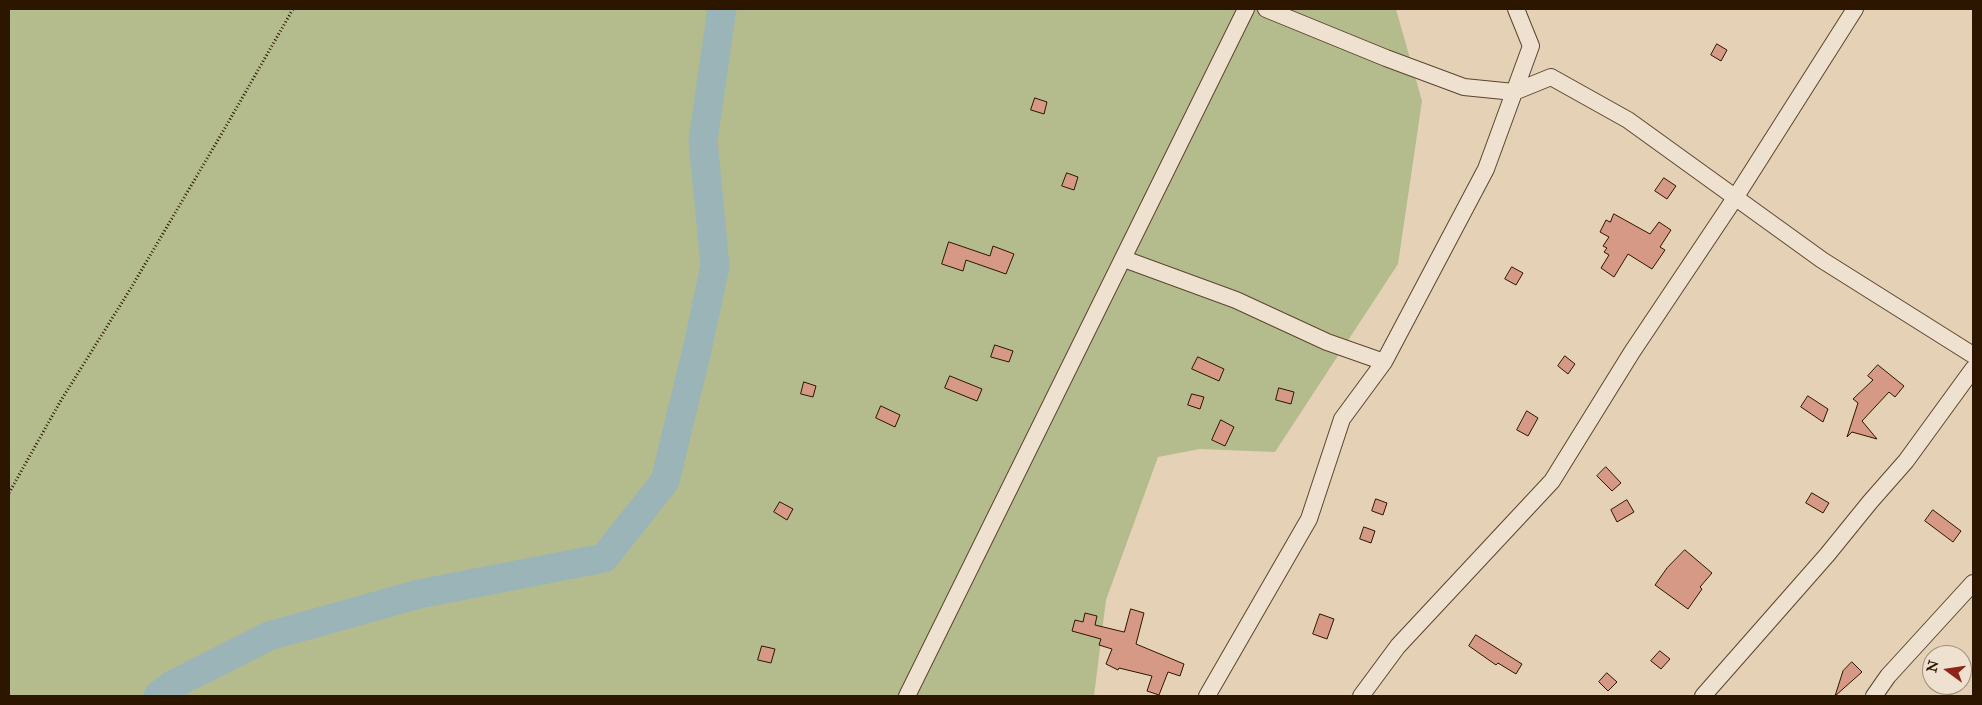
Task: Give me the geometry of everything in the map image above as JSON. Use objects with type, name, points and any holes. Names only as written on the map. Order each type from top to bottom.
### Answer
[{"type":"street","points":[[907,696],[1246,9]]},
{"type":"street","points":[[1266,9],[1386,58],[1464,87],[1514,92],[1551,77],[1628,120],[1822,260],[1973,355]]},
{"type":"street","points":[[1206,696],[1309,519],[1342,420],[1384,362],[1486,169],[1531,46],[1516,9]]},
{"type":"street","points":[[1361,696],[1398,646],[1552,481],[1632,352],[1735,198],[1855,9]]},
{"type":"street","points":[[1124,259],[1236,300],[1327,342],[1384,362]]},
{"type":"street","points":[[1703,696],[1827,555],[1906,461],[1973,369]]},
{"type":"street","points":[[1874,696],[1888,676],[1973,583]]},
{"type":"path","points":[[9,493],[60,402],[131,288],[293,9]]},
{"type":"green space","points":[[9,9],[1396,9],[1422,101],[1398,264],[1275,452],[1200,449],[1158,457],[1106,600],[1094,696],[9,696]]},
{"type":"building","points":[[1717,44],[1727,50],[1721,61],[1711,55]]},
{"type":"building","points":[[1035,98],[1047,102],[1044,114],[1031,110]]},
{"type":"building","points":[[1067,173],[1078,177],[1074,190],[1062,186]]},
{"type":"building","points":[[1664,178],[1676,186],[1667,199],[1655,191]]},
{"type":"building","points":[[1614,214],[1650,234],[1659,222],[1671,230],[1660,247],[1665,250],[1652,269],[1628,254],[1614,277],[1601,268],[1609,255],[1604,252],[1607,248],[1603,246],[1609,237],[1600,232],[1606,220],[1610,222]]},
{"type":"building","points":[[949,242],[990,256],[993,246],[1014,254],[1006,274],[966,260],[963,271],[942,264]]},
{"type":"building","points":[[1512,267],[1523,273],[1516,285],[1505,279]]},
{"type":"building","points":[[995,345],[1013,351],[1009,362],[991,357]]},
{"type":"building","points":[[1565,356],[1575,364],[1568,374],[1558,366]]},
{"type":"building","points":[[1198,357],[1224,369],[1219,381],[1192,369]]},
{"type":"building","points":[[1878,365],[1904,386],[1895,397],[1889,392],[1862,421],[1877,439],[1852,432],[1847,437],[1858,403],[1853,399],[1873,380],[1868,376]]},
{"type":"building","points":[[950,376],[982,389],[977,401],[945,388]]},
{"type":"building","points":[[804,382],[816,386],[813,397],[801,394]]},
{"type":"building","points":[[1279,388],[1294,392],[1291,404],[1276,400]]},
{"type":"building","points":[[1192,394],[1204,397],[1200,409],[1188,405]]},
{"type":"building","points":[[1808,396],[1828,409],[1823,422],[1801,407]]},
{"type":"building","points":[[881,406],[900,415],[895,427],[876,418]]},
{"type":"building","points":[[1527,411],[1538,418],[1528,436],[1517,430]]},
{"type":"building","points":[[1221,420],[1234,427],[1225,446],[1212,440]]},
{"type":"building","points":[[1606,467],[1621,483],[1612,491],[1597,476]]},
{"type":"building","points":[[1812,493],[1829,503],[1823,513],[1806,503]]},
{"type":"building","points":[[1376,499],[1387,503],[1383,515],[1372,511]]},
{"type":"building","points":[[1627,500],[1634,512],[1617,522],[1611,510]]},
{"type":"building","points":[[780,502],[793,509],[787,520],[774,512]]},
{"type":"building","points":[[1933,510],[1961,531],[1953,542],[1925,521]]},
{"type":"building","points":[[1364,527],[1375,531],[1371,543],[1360,539]]},
{"type":"building","points":[[1685,550],[1712,573],[1700,587],[1702,589],[1688,609],[1655,585],[1667,568]]},
{"type":"building","points":[[1131,609],[1144,613],[1136,644],[1184,664],[1180,676],[1168,672],[1159,695],[1147,691],[1152,676],[1119,668],[1118,670],[1106,664],[1112,649],[1099,645],[1101,639],[1072,631],[1075,620],[1083,622],[1085,613],[1097,616],[1095,625],[1124,632]]},
{"type":"building","points":[[1320,614],[1334,619],[1327,639],[1313,634]]},
{"type":"building","points":[[1476,635],[1522,664],[1516,674],[1498,663],[1496,665],[1469,646]]},
{"type":"building","points":[[762,646],[775,649],[771,663],[758,660]]},
{"type":"building","points":[[1660,651],[1670,659],[1661,669],[1651,661]]},
{"type":"building","points":[[1852,662],[1862,672],[1835,696],[1843,671]]},
{"type":"building","points":[[1607,673],[1617,682],[1608,691],[1599,682]]},
{"type":"waterway","points":[[158,696],[172,685],[269,636],[419,594],[604,558],[665,481],[697,350],[715,266],[703,140],[722,9]]}]
